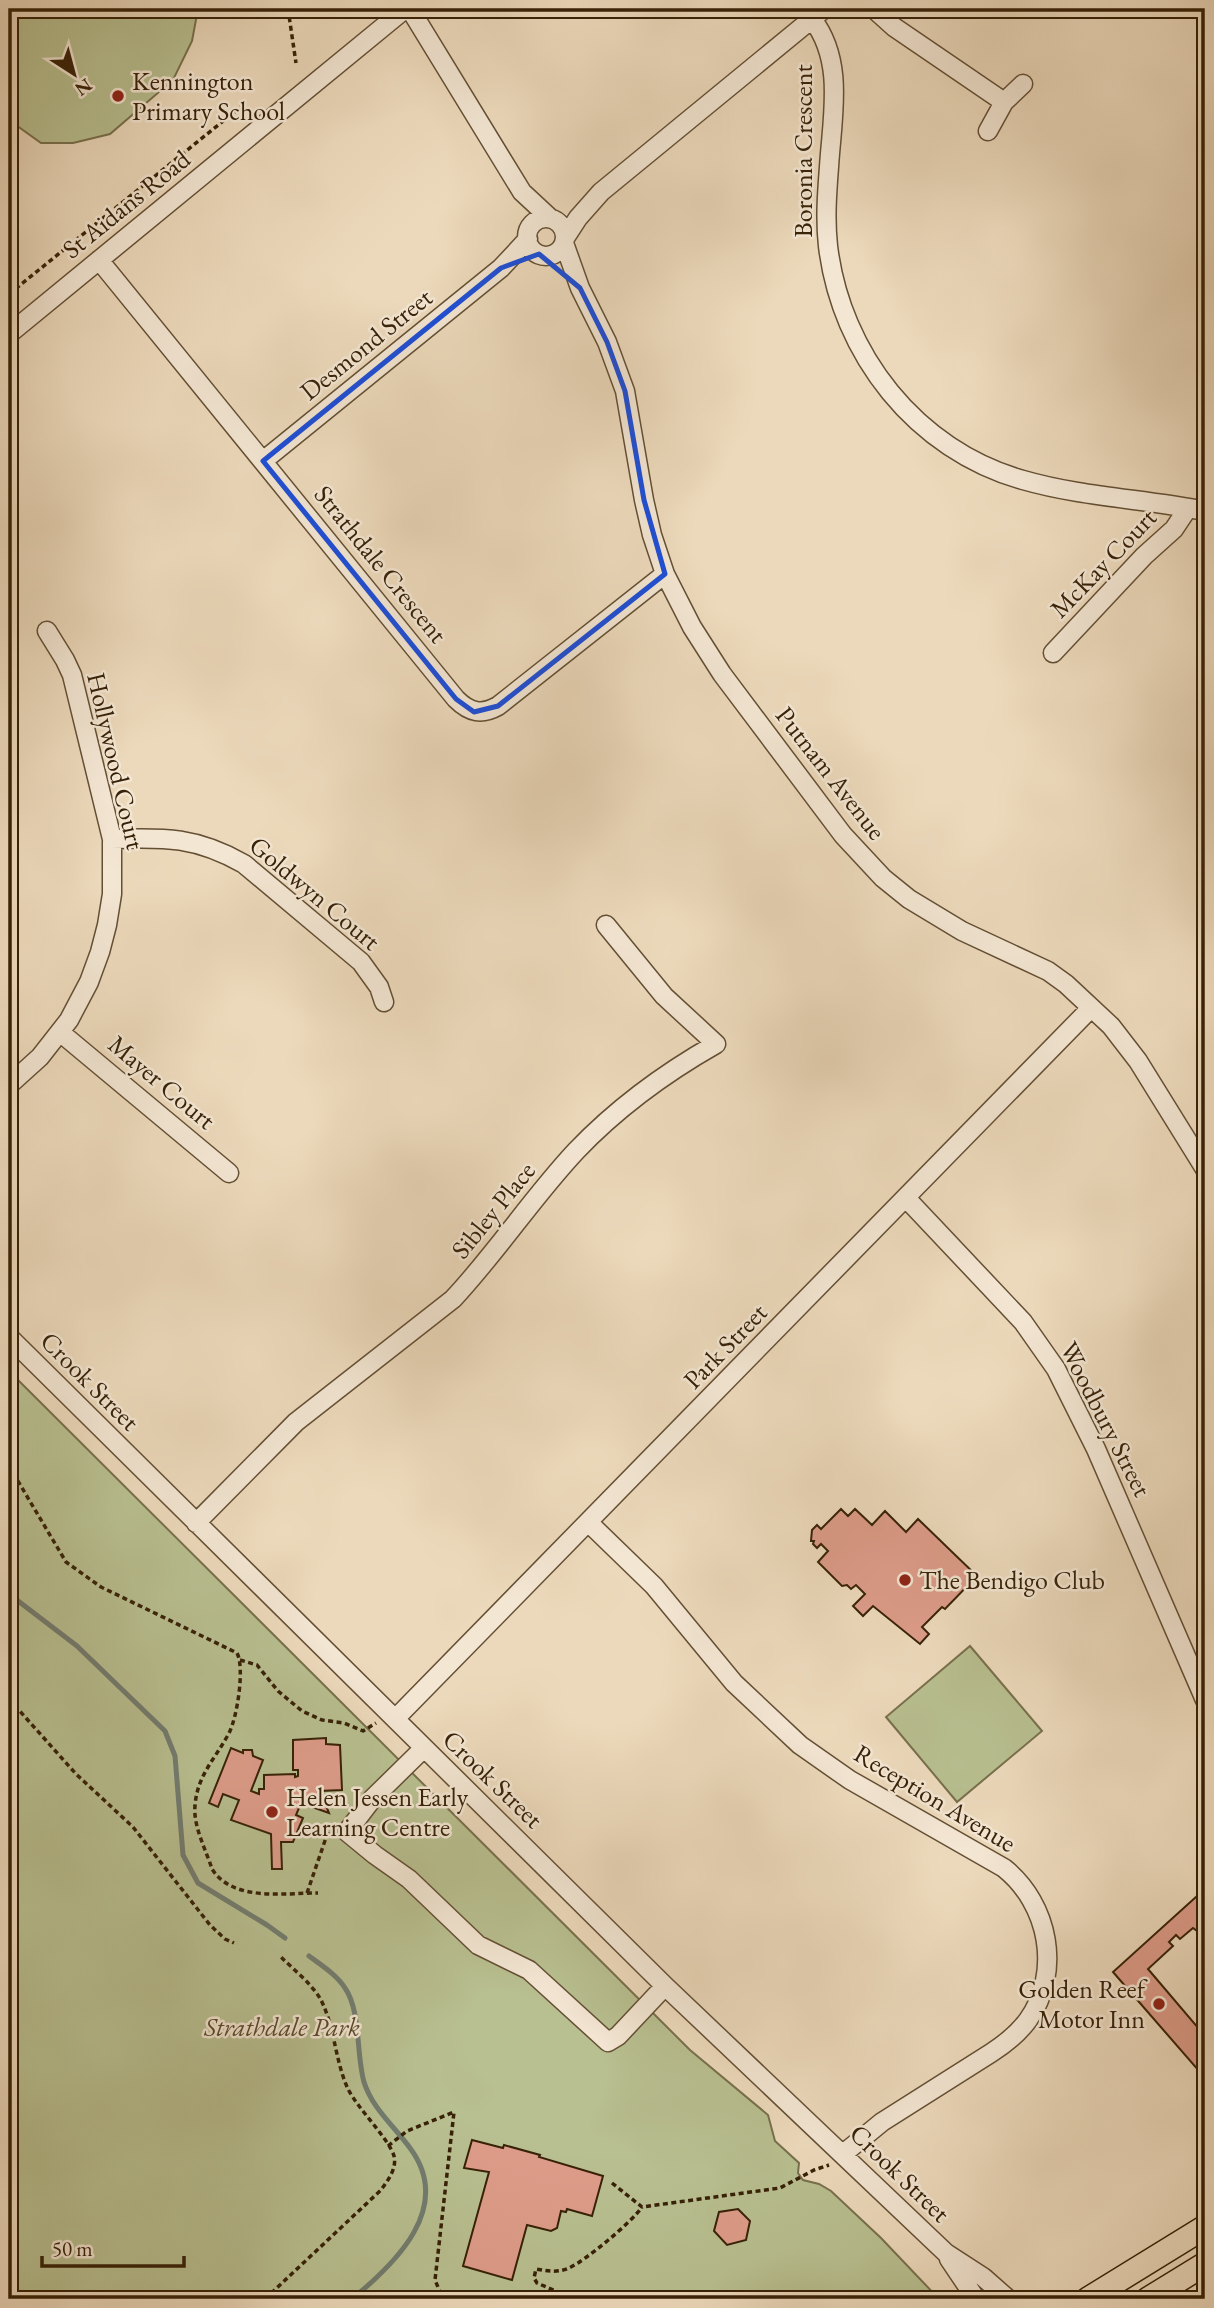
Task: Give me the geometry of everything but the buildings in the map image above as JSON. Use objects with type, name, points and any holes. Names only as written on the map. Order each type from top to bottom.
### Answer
[{"type":"main road","points":[[1087,2299],[1205,2227]]},
{"type":"main road","points":[[1148,2299],[1205,2264]]},
{"type":"street","points":[[408,9],[522,192],[562,226],[564,240]]},
{"type":"street","name":"St Aidans Road","points":[[9,334],[408,9]]},
{"type":"street","points":[[874,9],[894,27],[1003,102]]},
{"type":"street","points":[[522,192],[528,234],[534,250],[540,254],[557,252],[578,218],[601,192],[818,14]]},
{"type":"street","name":"Boronia Crescent","points":[[818,14],[834,71],[826,212],[832,272],[847,322],[883,384],[899,404],[949,447],[998,472],[1049,486],[1200,508]]},
{"type":"street","points":[[988,131],[1003,102],[1023,83]]},
{"type":"street","points":[[528,234],[540,219],[551,219],[601,192]]},
{"type":"street","name":"Desmond Street","points":[[264,461],[501,268],[528,234]]},
{"type":"street","name":"Putnam Avenue","points":[[564,240],[580,288],[607,342],[625,391],[644,500],[665,573],[692,628],[722,674],[843,835],[892,885],[962,932],[1048,971],[1091,1008],[1132,1052],[1205,1169]]},
{"type":"street","name":"Desmond Street","points":[[501,268],[540,254]]},
{"type":"street","name":"Putnam Avenue","points":[[540,254],[580,288]]},
{"type":"street","name":"Strathdale Crescent","points":[[99,260],[456,699],[474,712],[487,712],[498,706],[665,573]]},
{"type":"street","name":"McKay Court","points":[[1053,653],[1144,556],[1200,508]]},
{"type":"street","name":"Hollywood Court","points":[[9,1085],[40,1057],[61,1033],[76,1008],[100,952],[112,894],[112,839],[72,675],[47,631]]},
{"type":"street","name":"Goldwyn Court","points":[[112,839],[168,838],[195,842],[223,852],[244,864],[361,962],[379,987],[384,1002]]},
{"type":"street","name":"Sibley Place","points":[[196,1523],[296,1422],[453,1299],[594,1133],[677,1068],[716,1044],[664,996],[606,925]]},
{"type":"street","name":"Park Street","points":[[391,1715],[588,1522],[1091,1008]]},
{"type":"street","name":"Mayer Court","points":[[61,1033],[229,1173]]},
{"type":"street","name":"Woodbury Street","points":[[906,1198],[1023,1322],[1056,1369],[1096,1449],[1205,1700]]},
{"type":"street","name":"Crook Street","points":[[9,1337],[666,1986],[946,2253],[983,2277],[1008,2299]]},
{"type":"street","name":"Reception Avenue","points":[[588,1522],[654,1586],[734,1683],[800,1745],[850,1780],[1004,1868],[1021,1884],[1037,1907],[1044,1931],[1047,1968],[1041,1996],[1028,2020],[999,2048],[881,2122],[843,2154]]},
{"type":"street","points":[[424,1748],[373,1798],[347,1832],[409,1880],[478,1945],[529,1970],[608,2042],[618,2036],[666,1986]]},
{"type":"street","name":"Crook Street","points":[[946,2253],[975,2299]]},
{"type":"path","points":[[288,9],[296,63]]},
{"type":"path","points":[[9,293],[243,105]]},
{"type":"path","points":[[9,1466],[66,1562],[101,1587],[237,1653],[240,1660],[240,1678],[232,1724],[202,1779],[194,1810],[212,1869],[216,1876],[230,1886],[272,1893],[318,1894]]},
{"type":"path","points":[[240,1660],[257,1665],[293,1705],[321,1720],[366,1730],[391,1715]]},
{"type":"path","points":[[9,1699],[76,1774],[132,1827],[209,1925],[234,1943]]},
{"type":"path","points":[[265,2299],[381,2190],[392,2175],[395,2165],[394,2154],[357,2105],[347,2087],[319,1997],[281,1956]]},
{"type":"path","points":[[388,2146],[407,2132],[454,2112],[435,2280],[443,2299]]},
{"type":"path","points":[[567,2299],[565,2295],[537,2283],[534,2278],[536,2269],[554,2272],[569,2268],[590,2254],[642,2207],[780,2188],[831,2164],[843,2154]]},
{"type":"path","points":[[612,2183],[642,2207]]},
{"type":"path","points":[[533,2299],[534,2294],[547,2299]]},
{"type":"highlighted area","points":[[539,254],[580,288],[607,342],[625,391],[644,500],[665,574],[498,706],[474,712],[456,699],[263,461],[501,268]]},
{"type":"green space","points":[[9,9],[198,9],[192,41],[173,80],[110,134],[73,143],[41,143],[9,120]]},
{"type":"green space","name":"Strathdale Park","points":[[9,1371],[690,2050],[768,2115],[775,2141],[799,2163],[798,2173],[803,2180],[819,2184],[831,2191],[881,2238],[939,2299],[9,2299]]},
{"type":"green space","points":[[970,1646],[1042,1731],[957,1802],[886,1717]]},
{"type":"waterway","points":[[9,1594],[77,1646],[165,1731],[175,1756],[183,1855],[198,1883],[285,1938]]},
{"type":"waterway","points":[[309,1956],[338,1979],[350,1997],[356,2020],[364,2082],[378,2109],[410,2148],[422,2170],[426,2191],[423,2212],[401,2251],[386,2269],[352,2299]]},
{"type":"place","name":"Kennington Primary School","points":[[118,96]]},
{"type":"place","name":"The Bendigo Club","points":[[905,1580]]},
{"type":"place","name":"Helen Jessen Early Learning Centre","points":[[272,1812]]},
{"type":"place","name":"Golden Reef Motor Inn","points":[[1159,2004]]}]
